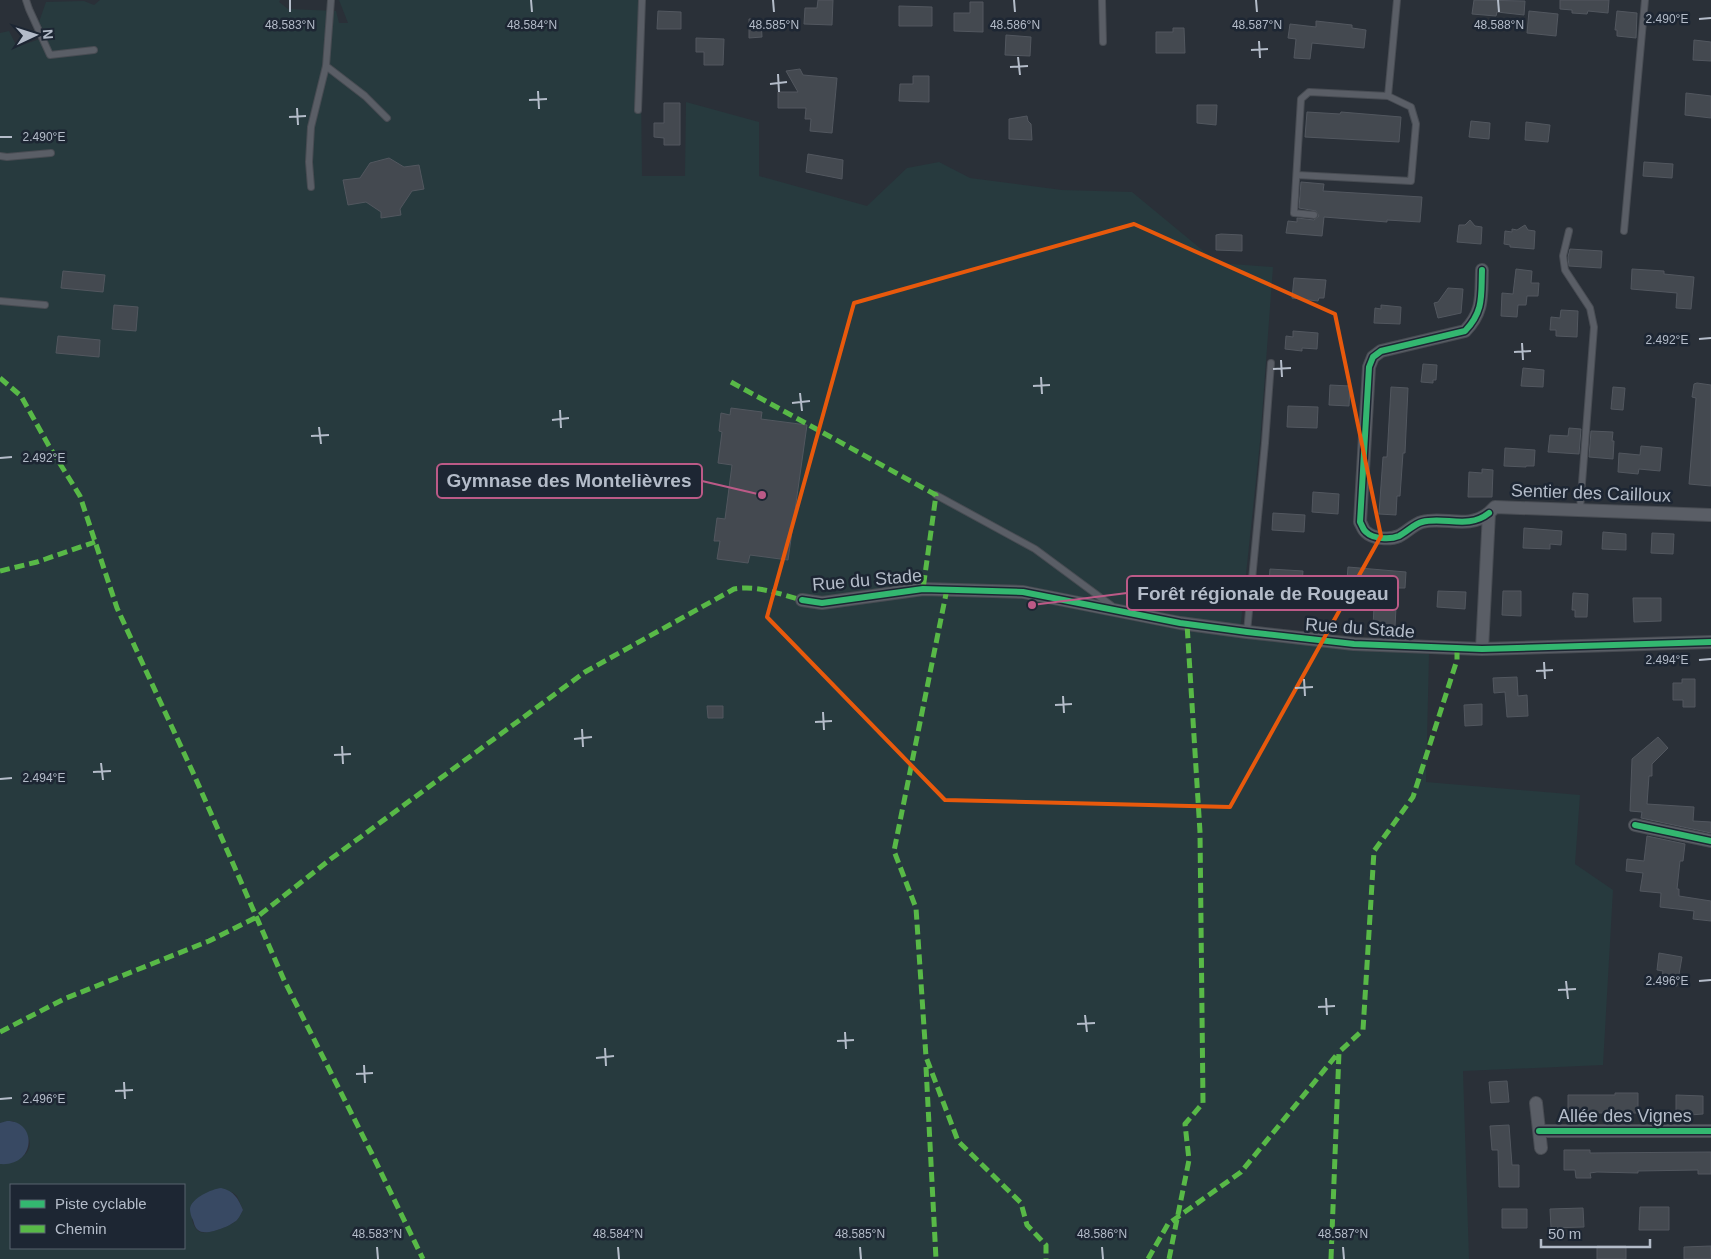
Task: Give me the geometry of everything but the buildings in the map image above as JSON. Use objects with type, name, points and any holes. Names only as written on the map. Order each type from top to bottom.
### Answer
[{"type":"street","points":[[1482,270],[1480,310],[1475,320],[1465,331],[1381,351],[1373,357],[1369,367],[1360,522],[1365,532],[1375,537],[1387,538],[1398,537],[1421,522],[1455,523],[1481,520],[1489,513]]},
{"type":"street","name":"Sentier des Cailloux","points":[[1482,650],[1489,513],[1495,507],[1711,515]]},
{"type":"street","name":"Rue du Stade","points":[[802,600],[822,603],[923,589],[1022,592],[1180,623],[1247,632],[1354,644],[1482,650],[1711,642]]},
{"type":"street","points":[[1635,825],[1711,841]]},
{"type":"street","name":"Allée des Vignes","points":[[1536,1103],[1541,1148]]},
{"type":"street","name":"Allée des Vignes","points":[[1539,1130],[1711,1131]]},
{"type":"lane","points":[[26,0],[28,10],[50,55],[94,50]]},
{"type":"lane","points":[[311,187],[309,162],[311,128],[326,66],[331,0]]},
{"type":"lane","points":[[638,110],[642,0]]},
{"type":"lane","points":[[1102,0],[1103,42]]},
{"type":"lane","points":[[1388,96],[1397,0]]},
{"type":"lane","points":[[1624,231],[1645,0]]},
{"type":"lane","points":[[326,66],[365,96],[387,118]]},
{"type":"lane","points":[[1297,175],[1411,180],[1416,124],[1411,107],[1388,96],[1309,92],[1301,99],[1294,213],[1314,215]]},
{"type":"lane","points":[[0,156],[51,153]]},
{"type":"lane","points":[[1569,231],[1563,256],[1565,270],[1590,308],[1594,327],[1580,509]]},
{"type":"lane","points":[[0,301],[45,305]]},
{"type":"lane","points":[[1247,632],[1271,363]]},
{"type":"lane","points":[[936,495],[1035,549],[1115,609]]},
{"type":"highlighted area","points":[[1134,224],[1335,314],[1381,536],[1230,807],[945,800],[767,617],[854,303]]},
{"type":"green space","points":[[100,0],[280,0],[279,2],[288,9],[336,11],[339,23],[348,23],[339,0],[640,0],[642,176],[685,176],[686,102],[759,122],[759,176],[867,206],[907,168],[939,162],[970,178],[1062,190],[1132,192],[1218,263],[1273,267],[1260,442],[1240,631],[1429,654],[1426,782],[1580,795],[1575,864],[1613,890],[1603,1065],[1463,1071],[1469,1259],[0,1259],[0,1164],[18,1160],[27,1152],[30,1147],[30,1141],[24,1131],[13,1121],[0,1123],[0,33],[9,31],[17,47],[51,35],[44,31],[39,22],[46,2],[84,1],[94,5]],"holes":[[[232,1192],[237,1196],[243,1210],[237,1220],[230,1225],[213,1231],[203,1233],[197,1230],[192,1218],[193,1202],[206,1194]]]},
{"type":"water","points":[[7,1121],[17,1123],[24,1128],[28,1135],[29,1144],[21,1159],[12,1163],[0,1164],[0,1123]]},
{"type":"water","points":[[221,1188],[235,1196],[243,1210],[239,1218],[229,1225],[218,1230],[201,1232],[196,1228],[190,1209],[191,1205],[202,1195]]},
{"type":"marked path","points":[[0,378],[21,396],[80,496],[117,608],[195,777],[284,980],[423,1259]]},
{"type":"marked path","points":[[731,382],[936,495],[923,589]]},
{"type":"marked path","points":[[0,571],[37,562],[95,542]]},
{"type":"marked path","points":[[0,1032],[64,999],[209,941],[257,917],[332,858],[585,672],[734,589],[760,589],[802,600]]},
{"type":"marked path","points":[[947,589],[894,851],[916,908],[926,1057],[958,1141],[1021,1203],[1027,1225],[1046,1245],[1046,1259]]},
{"type":"marked path","points":[[1169,1259],[1189,1160],[1185,1124],[1203,1103],[1200,832],[1187,624]]},
{"type":"marked path","points":[[1331,1259],[1339,1052],[1363,1030],[1374,851],[1413,797],[1457,660],[1457,649]]},
{"type":"marked path","points":[[1148,1259],[1168,1224],[1241,1172],[1339,1052]]},
{"type":"marked path","points":[[926,1067],[936,1259]]},
{"type":"cycle path","points":[[1482,270],[1480,303],[1476,317],[1465,331],[1381,351],[1373,357],[1369,367],[1360,522],[1364,530],[1369,534],[1382,538],[1391,538],[1399,536],[1422,522],[1439,520],[1473,521],[1489,513]]},
{"type":"cycle path","points":[[802,600],[822,603],[923,589],[1023,592],[1180,623],[1354,644],[1482,649],[1711,642]]},
{"type":"cycle path","points":[[1635,825],[1711,841]]},
{"type":"cycle path","points":[[1539,1131],[1711,1131]]},
{"type":"place","name":"Gymnase des Montelièvres","points":[[762,495]]},
{"type":"place","name":"Forêt régionale de Rougeau","points":[[1032,605]]}]
